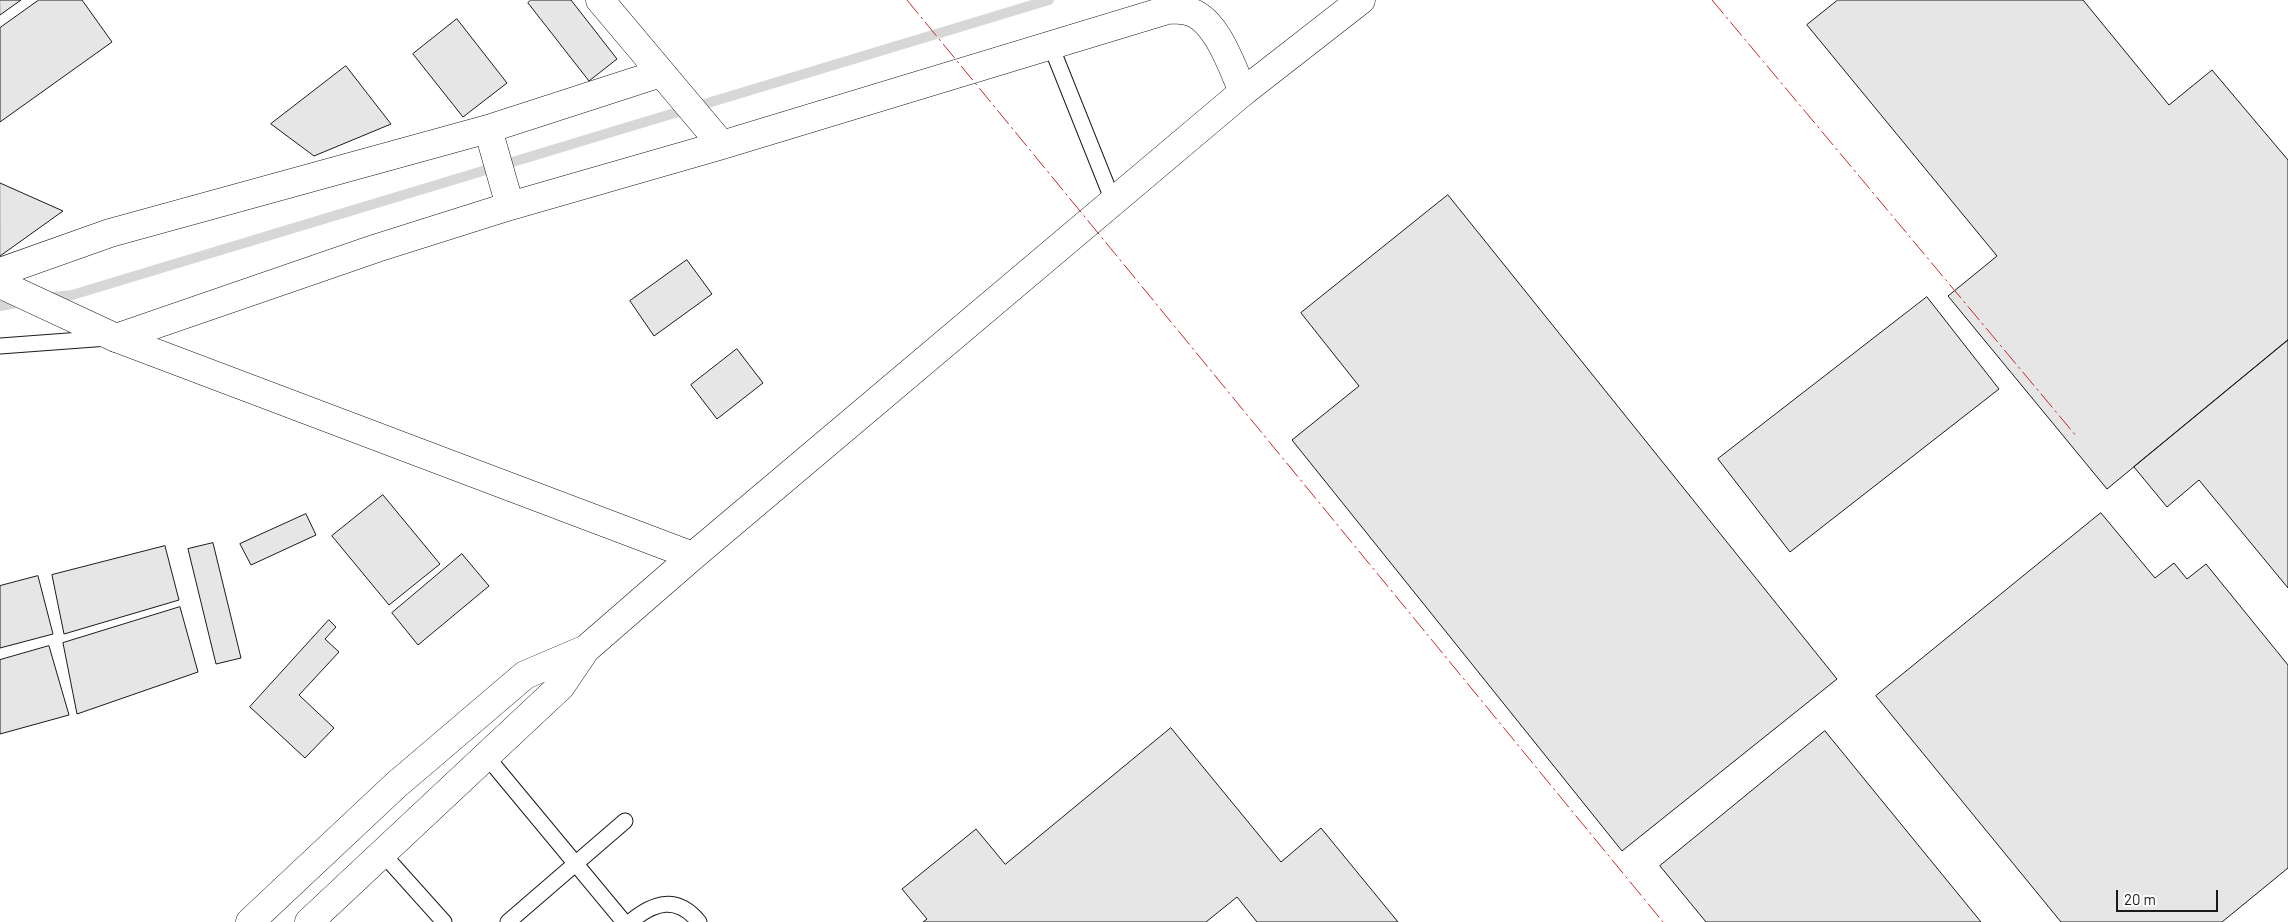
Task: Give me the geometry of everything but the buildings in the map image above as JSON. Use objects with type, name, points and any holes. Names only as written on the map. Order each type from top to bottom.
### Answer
[{"type":"street","points":[[600,0],[722,145]]},
{"type":"street","points":[[310,922],[561,686],[586,649],[693,556],[1243,92],[1361,0]]},
{"type":"street","points":[[116,338],[377,248],[507,196],[722,145],[1185,5],[1205,21],[1219,39],[1243,92]]},
{"type":"street","points":[[0,272],[110,232],[490,138],[661,73]]},
{"type":"street","points":[[490,138],[507,196]]},
{"type":"street","points":[[10,289],[116,338],[693,556]]},
{"type":"street","points":[[250,922],[396,785],[525,675],[586,649]]},
{"type":"lane","points":[[1051,46],[1113,201]]},
{"type":"lane","points":[[0,346],[116,338]]},
{"type":"lane","points":[[487,757],[624,922]]},
{"type":"lane","points":[[508,922],[625,822]]},
{"type":"lane","points":[[384,854],[444,922]]},
{"type":"lane","points":[[630,922],[646,908],[673,905],[690,911],[699,922]]},
{"type":"waterway","points":[[46,298],[72,295],[1049,0]]},
{"type":"waterway","points":[[0,306],[22,302]]},
{"type":"power","points":[[907,0],[1663,922]]},
{"type":"power","points":[[1712,0],[2077,437]]}]
